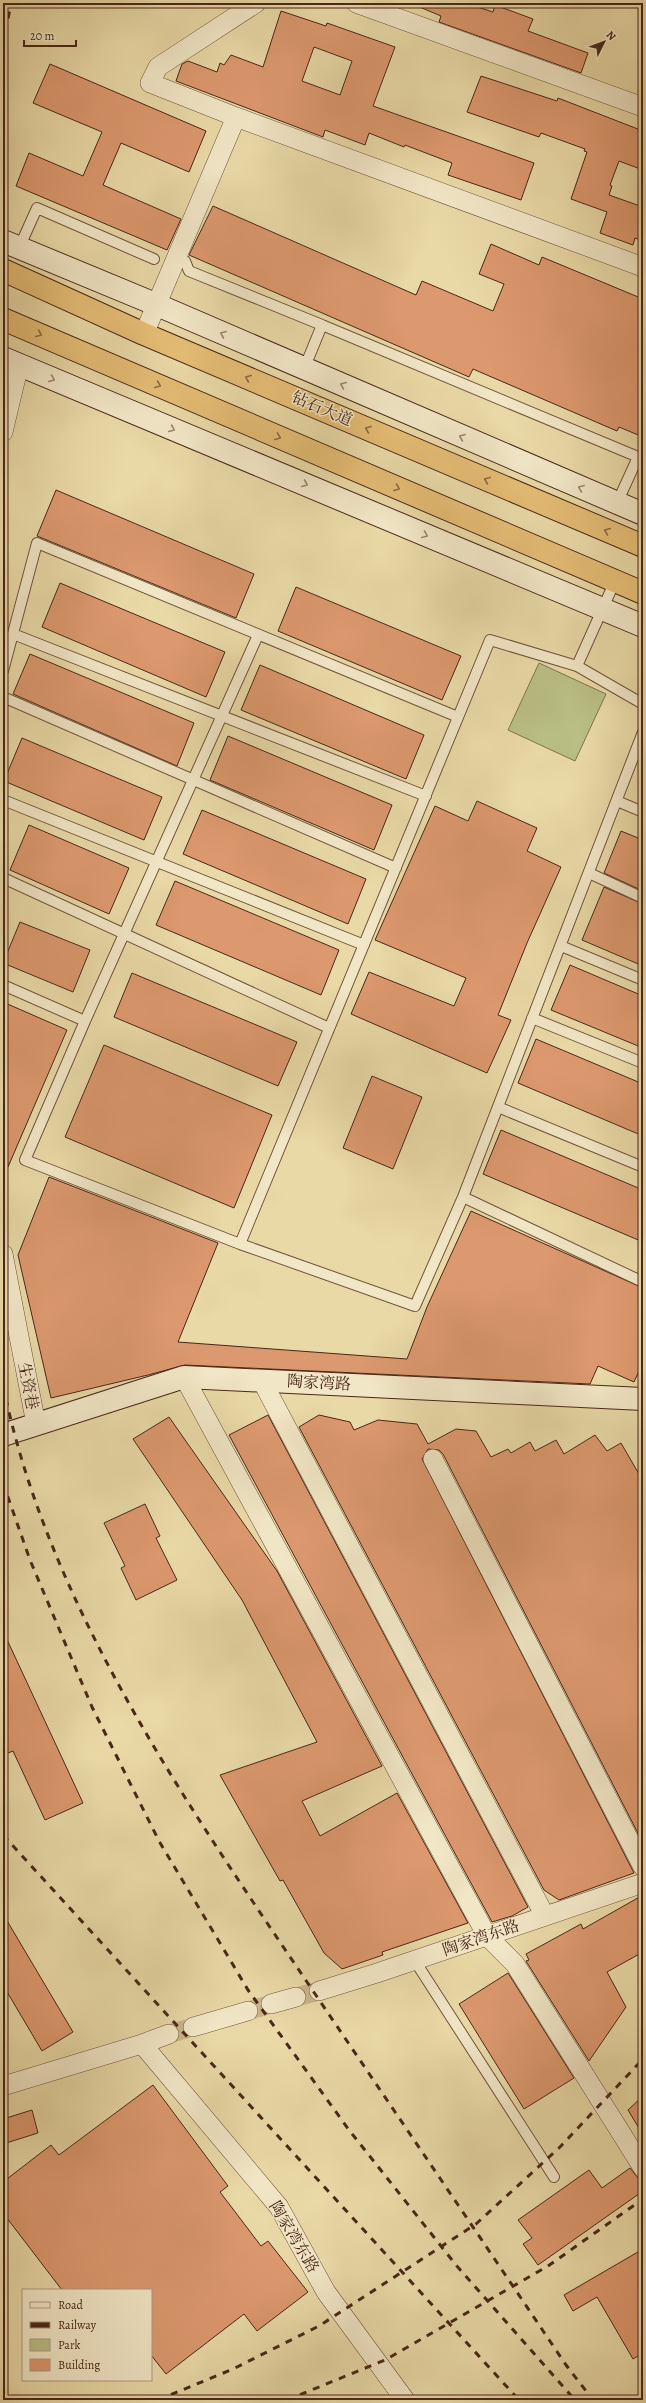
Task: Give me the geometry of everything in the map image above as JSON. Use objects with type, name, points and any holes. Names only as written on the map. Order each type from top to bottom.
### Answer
[{"type":"highway","name":"钻石大道","points":[[3,270],[144,334],[638,544]]},
{"type":"highway","points":[[3,319],[643,593]]},
{"type":"street","points":[[256,3],[158,67],[150,84],[643,267]]},
{"type":"street","points":[[356,3],[643,107]]},
{"type":"street","points":[[144,334],[155,304],[236,117]]},
{"type":"street","points":[[11,245],[155,304],[643,514]]},
{"type":"street","points":[[3,432],[11,362],[643,626]]},
{"type":"street","points":[[638,544],[643,521]]},
{"type":"street","name":"生资巷","points":[[3,1254],[36,1424]]},
{"type":"street","points":[[184,1377],[486,1936],[515,1964],[643,2168]]},
{"type":"street","name":"陶家湾路","points":[[3,1435],[184,1377],[643,1399]]},
{"type":"street","points":[[262,1380],[545,1916]]},
{"type":"street","points":[[433,1459],[643,1867]]},
{"type":"street","name":"陶家湾东路","points":[[319,1990],[415,1960],[643,1883]]},
{"type":"street","points":[[271,2004],[296,1997]]},
{"type":"street","points":[[193,2027],[248,2011]]},
{"type":"street","points":[[3,2086],[142,2044],[169,2034]]},
{"type":"street","name":"陶家湾东路","points":[[142,2044],[279,2208],[326,2292],[405,2400]]},
{"type":"lane","points":[[11,245],[37,208],[154,259]]},
{"type":"lane","points":[[185,261],[189,271],[640,458],[617,503]]},
{"type":"lane","points":[[304,368],[322,325]]},
{"type":"lane","points":[[3,671],[37,543],[458,717]]},
{"type":"lane","points":[[577,666],[615,581]]},
{"type":"lane","points":[[13,634],[426,796]]},
{"type":"lane","points":[[258,635],[85,1021],[26,1160],[240,1244],[415,1306],[463,1198],[643,732]]},
{"type":"lane","points":[[240,1244],[490,640],[577,666],[643,704]]},
{"type":"lane","points":[[3,698],[396,868]]},
{"type":"lane","points":[[3,800],[364,945]]},
{"type":"lane","points":[[617,801],[643,812]]},
{"type":"lane","points":[[589,873],[643,898]]},
{"type":"lane","points":[[3,878],[329,1028]]},
{"type":"lane","points":[[560,946],[643,980]]},
{"type":"lane","points":[[3,985],[85,1021]]},
{"type":"lane","points":[[532,1018],[643,1063]]},
{"type":"lane","points":[[498,1107],[643,1167]]},
{"type":"lane","points":[[463,1198],[643,1282]]},
{"type":"lane","points":[[415,1960],[554,2177]]},
{"type":"green space","points":[[539,663],[606,694],[575,761],[508,730]]},
{"type":"building","points":[[410,3],[465,3],[493,12],[495,5],[533,19],[528,31],[588,53],[581,73],[439,22],[441,16]]},
{"type":"building","points":[[281,11],[326,26],[327,23],[395,47],[373,106],[534,163],[521,200],[448,175],[452,163],[405,145],[404,147],[369,133],[365,145],[325,130],[323,137],[176,81],[182,64],[188,61],[217,72],[220,63],[224,65],[231,55],[263,67]],"holes":[[[314,47],[352,61],[340,95],[302,81]]]},
{"type":"building","points":[[50,64],[206,131],[189,172],[121,143],[103,185],[181,219],[167,250],[16,186],[29,153],[83,176],[102,132],[33,103]]},
{"type":"building","points":[[481,76],[557,101],[558,98],[643,131],[643,170],[619,161],[610,185],[612,186],[609,195],[643,207],[643,241],[635,238],[633,245],[600,233],[607,212],[571,199],[587,152],[584,151],[585,149],[541,133],[539,137],[467,112]]},
{"type":"building","points":[[213,206],[416,295],[422,281],[493,311],[504,284],[479,274],[491,244],[539,265],[542,257],[643,299],[643,437],[619,427],[617,431],[473,369],[469,377],[189,255]]},
{"type":"building","points":[[56,490],[254,574],[236,618],[37,536]]},
{"type":"building","points":[[60,583],[225,652],[206,697],[42,627]]},
{"type":"building","points":[[296,587],[461,656],[442,700],[278,631]]},
{"type":"building","points":[[30,654],[194,723],[177,766],[13,694]]},
{"type":"building","points":[[260,665],[424,735],[406,779],[241,710]]},
{"type":"building","points":[[228,736],[392,805],[374,850],[210,780]]},
{"type":"building","points":[[22,738],[162,797],[144,840],[4,781]]},
{"type":"building","points":[[477,801],[537,828],[527,851],[561,867],[527,943],[498,1015],[511,1020],[487,1073],[351,1014],[369,972],[454,1006],[466,978],[375,940],[435,806],[468,821]]},
{"type":"building","points":[[202,810],[366,879],[348,924],[183,854]]},
{"type":"building","points":[[29,825],[129,868],[109,914],[10,870]]},
{"type":"building","points":[[621,831],[643,840],[643,891],[604,873]]},
{"type":"building","points":[[175,881],[339,950],[321,995],[156,925]]},
{"type":"building","points":[[604,887],[643,904],[643,966],[582,940]]},
{"type":"building","points":[[20,922],[90,950],[73,992],[3,963]]},
{"type":"building","points":[[570,965],[643,996],[643,1048],[551,1010]]},
{"type":"building","points":[[132,973],[297,1042],[278,1086],[114,1017]]},
{"type":"building","points":[[3,1002],[67,1030],[8,1167],[3,1102]]},
{"type":"building","points":[[536,1039],[643,1084],[643,1136],[518,1083]]},
{"type":"building","points":[[104,1045],[272,1115],[234,1208],[65,1137]]},
{"type":"building","points":[[372,1076],[422,1097],[393,1169],[343,1148]]},
{"type":"building","points":[[501,1130],[643,1190],[643,1242],[483,1174]]},
{"type":"building","points":[[49,1177],[218,1243],[178,1342],[407,1359],[427,1307],[471,1211],[643,1288],[643,1362],[634,1382],[598,1366],[590,1384],[185,1365],[51,1398],[18,1255]]},
{"type":"building","points":[[268,1415],[528,1907],[512,1916],[492,1922],[229,1435]]},
{"type":"building","points":[[319,1415],[350,1422],[354,1430],[378,1420],[417,1424],[428,1444],[456,1429],[476,1431],[491,1457],[508,1449],[511,1453],[530,1442],[535,1451],[556,1440],[564,1454],[595,1435],[607,1451],[621,1443],[643,1481],[643,1843],[443,1454],[439,1450],[428,1449],[422,1459],[634,1873],[559,1900],[544,1890],[299,1427]]},
{"type":"building","points":[[169,1417],[277,1571],[382,1766],[302,1801],[320,1836],[397,1793],[468,1923],[382,1952],[383,1955],[342,1969],[324,1953],[283,1880],[280,1881],[220,1775],[317,1742],[242,1600],[133,1439]]},
{"type":"building","points":[[145,1504],[160,1536],[156,1538],[177,1580],[136,1600],[121,1568],[125,1566],[104,1523]]},
{"type":"building","points":[[3,1631],[83,1803],[45,1820],[13,1751],[3,1755]]},
{"type":"building","points":[[643,1895],[643,1952],[607,1972],[626,2007],[589,2061],[526,1961],[529,1960],[526,1954],[581,1924],[583,1929]]},
{"type":"building","points":[[3,1914],[73,2032],[42,2051],[3,1985]]},
{"type":"building","points":[[508,1973],[574,2078],[524,2109],[459,2004]]},
{"type":"building","points":[[153,2085],[228,2186],[220,2192],[261,2246],[268,2241],[308,2292],[257,2331],[244,2314],[166,2374],[152,2356],[152,2289],[61,2289],[3,2213],[3,2182],[51,2145],[59,2155]]},
{"type":"building","points":[[643,2096],[643,2135],[628,2110]]},
{"type":"building","points":[[32,2110],[38,2133],[3,2144],[3,2119]]},
{"type":"building","points":[[630,2168],[638,2178],[643,2179],[643,2191],[538,2265],[523,2244],[532,2238],[518,2220],[589,2170],[602,2188]]},
{"type":"building","points":[[643,2249],[643,2353],[633,2359],[597,2297],[573,2311],[564,2295]]},
{"type":"tunnel","points":[[296,1997],[319,1991]]},
{"type":"tunnel","points":[[248,2011],[271,2004]]},
{"type":"tunnel","points":[[169,2034],[193,2027]]},
{"type":"railway","points":[[3,46],[11,3]]},
{"type":"railway","points":[[3,1385],[24,1466],[52,1545],[86,1622],[125,1697],[168,1771],[260,1913],[566,2365],[593,2400]]},
{"type":"railway","points":[[3,1483],[30,1560],[92,1707],[159,1841],[248,1990],[349,2130],[456,2265],[575,2400]]},
{"type":"railway","points":[[3,1835],[519,2400]]},
{"type":"railway","points":[[158,2400],[233,2369],[319,2326],[476,2224],[559,2148],[643,2059]]},
{"type":"railway","points":[[287,2400],[385,2360],[548,2266],[643,2199]]}]
